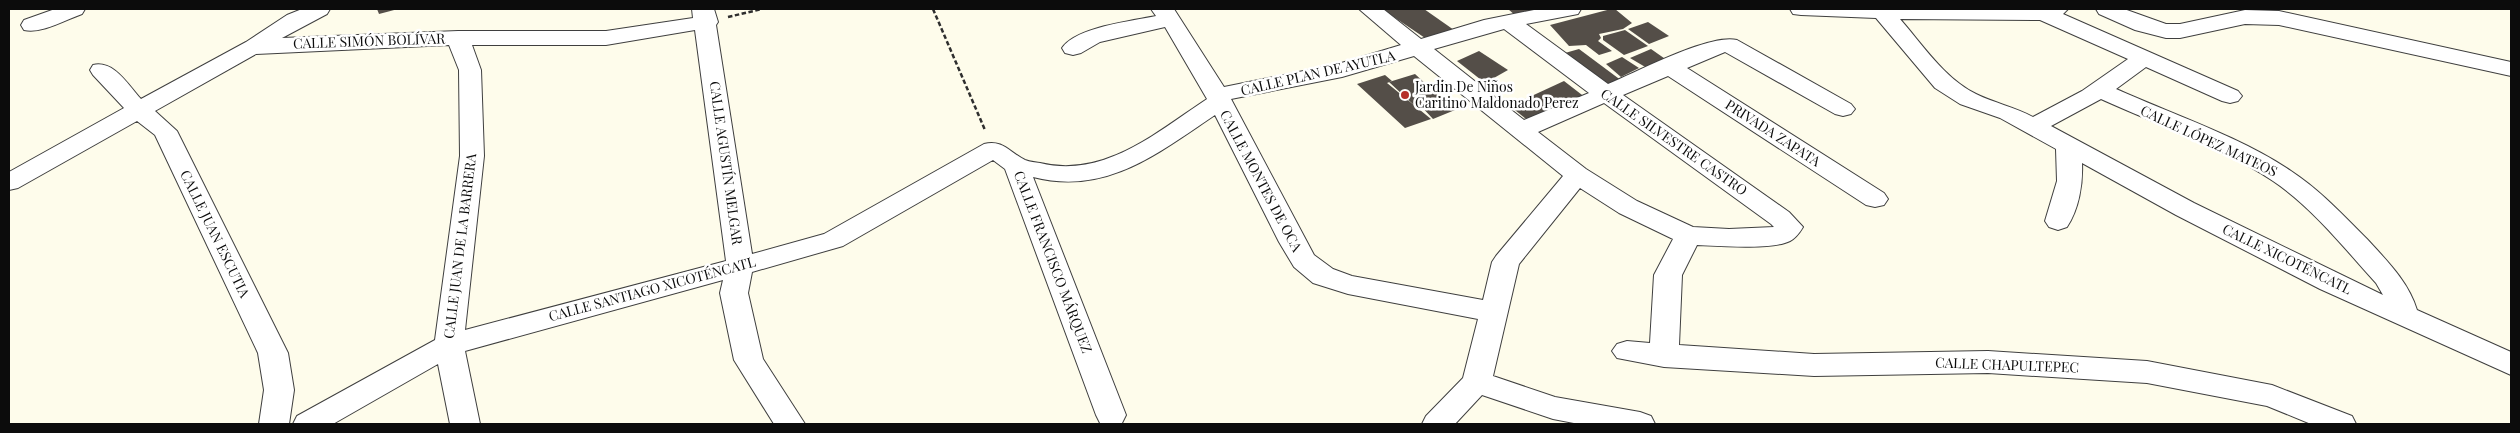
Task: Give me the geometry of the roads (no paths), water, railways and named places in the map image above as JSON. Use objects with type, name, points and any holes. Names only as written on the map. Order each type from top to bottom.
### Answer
[{"type":"street","points":[[32,25],[74,9]]},
{"type":"street","points":[[250,48],[294,20],[319,9]]},
{"type":"street","name":"CALLE PLAN DE AYUTLA","points":[[1370,9],[1577,174],[1628,207],[1688,236],[1729,238],[1780,235],[1790,227]]},
{"type":"street","name":"CALLE PLAN DE AYUTLA","points":[[1016,165],[1051,174],[1077,175],[1102,170],[1146,149],[1218,99],[1342,70],[1509,22],[1570,9]]},
{"type":"street","points":[[1801,9],[1882,12],[2036,11],[2230,96]]},
{"type":"street","points":[[2107,9],[2143,25],[2166,31],[2180,31],[2244,17],[2278,18],[2511,69]]},
{"type":"street","points":[[1882,12],[1943,83],[1968,99],[2008,113],[2068,144],[2070,181],[2058,221]]},
{"type":"street","points":[[1073,48],[1093,37],[1167,14]]},
{"type":"street","name":"CALLE MONTES DE OCA","points":[[1167,14],[1218,99],[1292,242],[1304,261],[1323,276],[1348,285],[1493,312]]},
{"type":"street","name":"CALLE SIMÓN BOLÍVAR","points":[[9,182],[250,48],[273,45],[458,38],[606,38],[705,16]]},
{"type":"street","name":"CALLE AGUSTÍN MELGAR","points":[[705,16],[740,265],[734,293],[750,360],[790,424]]},
{"type":"street","name":"CALLE SILVESTRE CASTRO","points":[[1509,22],[1790,227]]},
{"type":"street","points":[[2106,41],[2143,25]]},
{"type":"street","name":"CALLE JUAN DE LA BARRERA","points":[[458,38],[470,70],[472,156],[449,345],[465,424]]},
{"type":"street","points":[[1522,130],[1718,46],[1729,45],[1843,109]]},
{"type":"street","points":[[2032,126],[2062,114],[2101,91],[2144,58]]},
{"type":"street","name":"PRIVADA ZAPATA","points":[[1670,67],[1875,199]]},
{"type":"street","name":"CALLE JUAN ESCUTIA","points":[[101,70],[139,110],[165,131],[273,352],[279,390],[274,424]]},
{"type":"street","name":"CALLE LÓPEZ MATEOS","points":[[2101,91],[2246,155],[2282,176],[2316,202],[2387,277],[2399,298],[2404,315]]},
{"type":"street","name":"CALLE XICOTÉNCATL","points":[[2068,144],[2185,209],[2330,282],[2511,364]]},
{"type":"street","name":"CALLE SANTIAGO XICOTÉNCATL","points":[[308,424],[449,345],[505,328],[740,265],[822,246],[842,238],[910,197],[958,172],[994,149]]},
{"type":"street","name":"CALLE FRANCISCO MÁRQUEZ","points":[[994,149],[1016,165],[1111,415]]},
{"type":"street","points":[[1437,424],[1478,382],[1506,262],[1577,174]]},
{"type":"street","points":[[1664,356],[1668,275],[1688,236]]},
{"type":"street","name":"CALLE CHAPULTEPEC","points":[[1626,351],[1664,356],[1814,364],[1988,362],[2147,372],[2272,396],[2341,424]]},
{"type":"street","points":[[1478,382],[1553,408],[1640,424]]},
{"type":"place","name":"Jardin De Niños Caritino Maldonado Perez","points":[[1405,95]]}]
